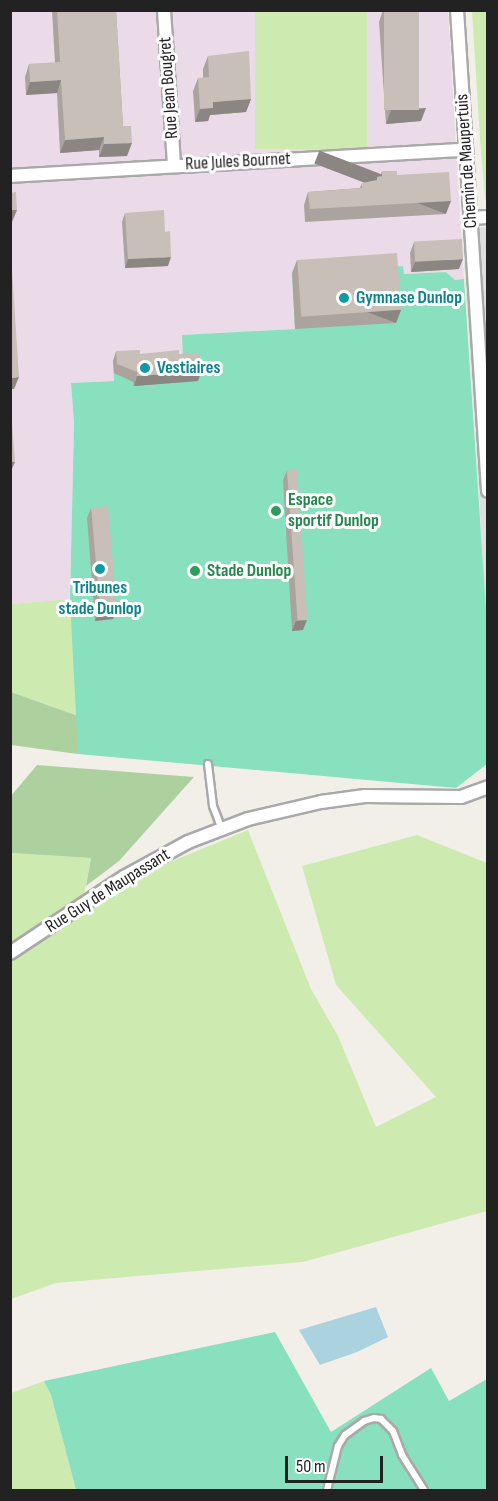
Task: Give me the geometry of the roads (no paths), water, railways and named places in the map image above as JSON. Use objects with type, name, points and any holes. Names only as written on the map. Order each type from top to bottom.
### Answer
[{"type":"street","name":"Rue Jean Bougret","points":[[164,10],[174,165]]},
{"type":"street","name":"Chemin de Maupertuis","points":[[457,10],[488,491]]},
{"type":"street","name":"Rue Jules Bournet","points":[[10,176],[466,150]]},
{"type":"street","points":[[470,218],[488,218]]},
{"type":"street","name":"Rue Guy de Maupassant","points":[[10,953],[124,877],[188,842],[248,819],[321,802],[366,796],[461,797],[488,787]]},
{"type":"lane","points":[[208,764],[213,806],[222,829]]},
{"type":"lane","points":[[327,1491],[338,1446],[345,1435],[364,1421],[374,1418],[387,1423],[424,1491]]},
{"type":"water","points":[[376,1307],[388,1337],[357,1352],[320,1365],[299,1330]]},
{"type":"place","name":"Gymnase Dunlop","points":[[344,298]]},
{"type":"place","name":"Vestiaires","points":[[145,368]]},
{"type":"place","name":"Espace sportif Dunlop","points":[[276,511]]},
{"type":"place","name":"Tribunes stade Dunlop","points":[[100,569]]},
{"type":"place","name":"Stade Dunlop","points":[[195,571]]}]
